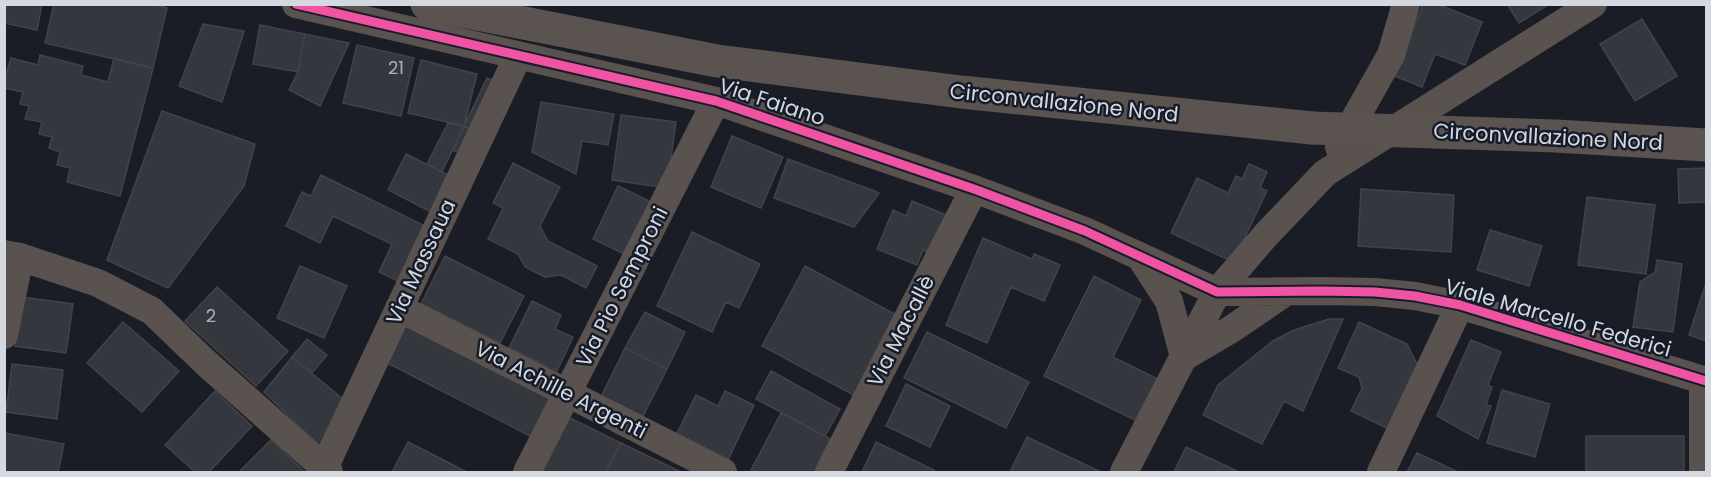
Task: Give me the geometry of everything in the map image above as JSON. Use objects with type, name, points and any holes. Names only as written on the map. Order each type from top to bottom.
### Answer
[{"type":"main road","name":"Circonvallazione Nord","points":[[427,4],[483,10],[717,61],[961,92],[1312,128],[1556,136],[1707,145]]},
{"type":"street","name":"Via Faiano","points":[[296,4],[716,101],[974,189],[1085,231],[1218,292]]},
{"type":"street","points":[[1325,173],[1390,54],[1406,4]]},
{"type":"street","points":[[1124,472],[1218,292],[1265,236],[1325,173],[1593,4]]},
{"type":"street","name":"Via Massaua","points":[[327,470],[399,309],[518,56]]},
{"type":"street","name":"Via Pio Semproni","points":[[527,472],[716,101]]},
{"type":"street","name":"Via Macallè","points":[[829,472],[974,189]]},
{"type":"street","points":[[4,335],[12,255],[98,283],[152,311],[206,363],[327,470]]},
{"type":"street","points":[[1141,258],[1169,301],[1184,357]]},
{"type":"street","name":"Viale Marcello Federici","points":[[1218,292],[1375,292],[1415,296],[1460,305],[1705,380]]},
{"type":"street","points":[[1184,357],[1230,330],[1286,292]]},
{"type":"street","points":[[1381,472],[1460,305]]},
{"type":"street","name":"Via Achille Argenti","points":[[399,309],[723,472]]},
{"type":"street","points":[[1703,472],[1705,380]]},
{"type":"building","points":[[4,4],[42,4],[37,30],[4,23]]},
{"type":"building","points":[[54,4],[153,4],[167,8],[153,68],[45,43]]},
{"type":"building","points":[[1423,4],[1437,4],[1482,22],[1465,65],[1435,54],[1422,87],[1395,76]]},
{"type":"building","points":[[1507,4],[1549,4],[1519,23]]},
{"type":"building","points":[[1642,19],[1677,76],[1635,101],[1600,44]]},
{"type":"building","points":[[203,24],[244,31],[222,102],[179,86]]},
{"type":"building","points":[[260,25],[305,34],[298,72],[253,64]]},
{"type":"building","points":[[305,34],[349,43],[320,106],[289,90],[298,72]]},
{"type":"building","points":[[357,45],[414,58],[401,116],[343,103]]},
{"type":"building","points":[[40,55],[83,66],[81,75],[108,82],[114,58],[153,68],[120,196],[67,182],[70,168],[57,165],[60,152],[49,148],[52,137],[39,134],[42,122],[25,119],[29,106],[20,104],[23,92],[4,88],[11,58],[38,65]]},
{"type":"building","points":[[421,60],[477,74],[464,126],[408,113]]},
{"type":"building","points":[[487,78],[503,85],[480,134],[464,126]]},
{"type":"building","points":[[541,102],[614,114],[608,145],[582,141],[576,174],[532,152]]},
{"type":"building","points":[[162,111],[255,144],[244,186],[168,288],[107,260]]},
{"type":"building","points":[[621,115],[676,122],[667,188],[612,180]]},
{"type":"building","points":[[448,123],[464,126],[442,172],[427,164]]},
{"type":"building","points":[[464,126],[480,134],[469,157],[453,150]]},
{"type":"building","points":[[732,136],[783,157],[761,208],[711,187]]},
{"type":"building","points":[[406,154],[458,180],[439,216],[388,190]]},
{"type":"building","points":[[788,159],[879,193],[854,227],[774,198]]},
{"type":"building","points":[[513,163],[560,187],[540,226],[548,241],[597,266],[586,288],[561,275],[545,277],[525,267],[518,254],[488,239],[503,208],[493,203]]},
{"type":"building","points":[[1249,164],[1267,172],[1260,188],[1267,191],[1233,262],[1171,233],[1197,178],[1228,193],[1236,176],[1242,179]]},
{"type":"building","points":[[1706,168],[1706,202],[1679,203],[1678,169]]},
{"type":"building","points":[[321,175],[429,228],[402,283],[379,272],[392,244],[333,216],[320,243],[286,226],[302,192],[311,196]]},
{"type":"building","points":[[618,186],[660,206],[635,259],[593,239]]},
{"type":"building","points":[[1361,189],[1454,195],[1451,252],[1358,246]]},
{"type":"building","points":[[1587,197],[1655,205],[1646,274],[1578,265]]},
{"type":"building","points":[[912,201],[949,216],[934,254],[923,250],[917,265],[877,249],[893,210],[906,216]]},
{"type":"building","points":[[1490,230],[1542,246],[1529,286],[1477,270]]},
{"type":"building","points":[[692,232],[760,264],[739,308],[726,302],[712,332],[657,306]]},
{"type":"building","points":[[983,238],[1032,259],[1034,254],[1060,265],[1044,301],[1011,287],[987,343],[946,325]]},
{"type":"building","points":[[445,256],[524,296],[500,343],[421,304]]},
{"type":"building","points":[[1657,260],[1682,264],[1673,332],[1633,327],[1640,282],[1655,272]]},
{"type":"building","points":[[300,266],[347,286],[324,338],[277,318]]},
{"type":"building","points":[[805,266],[904,319],[861,399],[762,346]]},
{"type":"building","points":[[1094,276],[1141,300],[1113,357],[1160,380],[1139,422],[1044,376]]},
{"type":"building","points":[[1706,283],[1706,341],[1689,335]]},
{"type":"building","points":[[217,287],[288,351],[256,386],[185,321]]},
{"type":"building","points":[[22,297],[73,304],[66,353],[15,346]]},
{"type":"building","points":[[532,301],[561,315],[555,329],[573,337],[557,371],[509,348]]},
{"type":"building","points":[[645,312],[685,332],[667,369],[625,348]]},
{"type":"building","points":[[1329,319],[1343,319],[1303,411],[1284,401],[1262,444],[1203,415],[1218,385],[1273,341],[1294,330]]},
{"type":"building","points":[[123,322],[179,371],[142,412],[87,363]]},
{"type":"building","points":[[1359,322],[1407,344],[1424,378],[1397,433],[1351,411],[1362,388],[1359,377],[1338,368]]},
{"type":"building","points":[[406,324],[556,399],[536,439],[387,363]]},
{"type":"building","points":[[927,332],[1029,382],[1006,428],[904,378]]},
{"type":"building","points":[[307,339],[327,355],[312,373],[292,357]]},
{"type":"building","points":[[1471,340],[1501,352],[1488,385],[1492,387],[1486,405],[1491,406],[1478,439],[1437,416]]},
{"type":"building","points":[[625,348],[667,369],[642,418],[601,397]]},
{"type":"building","points":[[292,357],[349,404],[326,452],[264,392]]},
{"type":"building","points":[[12,364],[63,370],[57,419],[6,412]]},
{"type":"building","points":[[771,371],[840,409],[825,436],[756,399]]},
{"type":"building","points":[[906,384],[950,406],[930,447],[886,426]]},
{"type":"building","points":[[1502,390],[1550,404],[1535,457],[1487,443]]},
{"type":"building","points":[[215,391],[252,426],[209,472],[195,472],[165,445]]},
{"type":"building","points":[[725,391],[754,405],[728,460],[676,435],[696,395],[718,406]]},
{"type":"building","points":[[781,413],[840,444],[824,472],[757,472],[751,470]]},
{"type":"building","points":[[566,416],[621,443],[606,472],[538,472]]},
{"type":"building","points":[[5,433],[64,444],[58,472],[4,472]]},
{"type":"building","points":[[1586,436],[1684,436],[1684,472],[1586,472]]},
{"type":"building","points":[[1027,437],[1101,472],[1010,472]]},
{"type":"building","points":[[271,440],[305,472],[239,472]]},
{"type":"building","points":[[408,442],[467,472],[392,472]]},
{"type":"building","points":[[876,442],[934,470],[933,472],[862,472]]},
{"type":"building","points":[[621,443],[681,472],[606,472]]},
{"type":"building","points":[[1186,447],[1239,472],[1174,472]]},
{"type":"building","points":[[1417,453],[1458,472],[1407,472]]},
{"type":"cycle path","points":[[296,4],[716,101],[974,189],[1085,231],[1217,292],[1375,292],[1415,296],[1460,305],[1706,381]]}]
